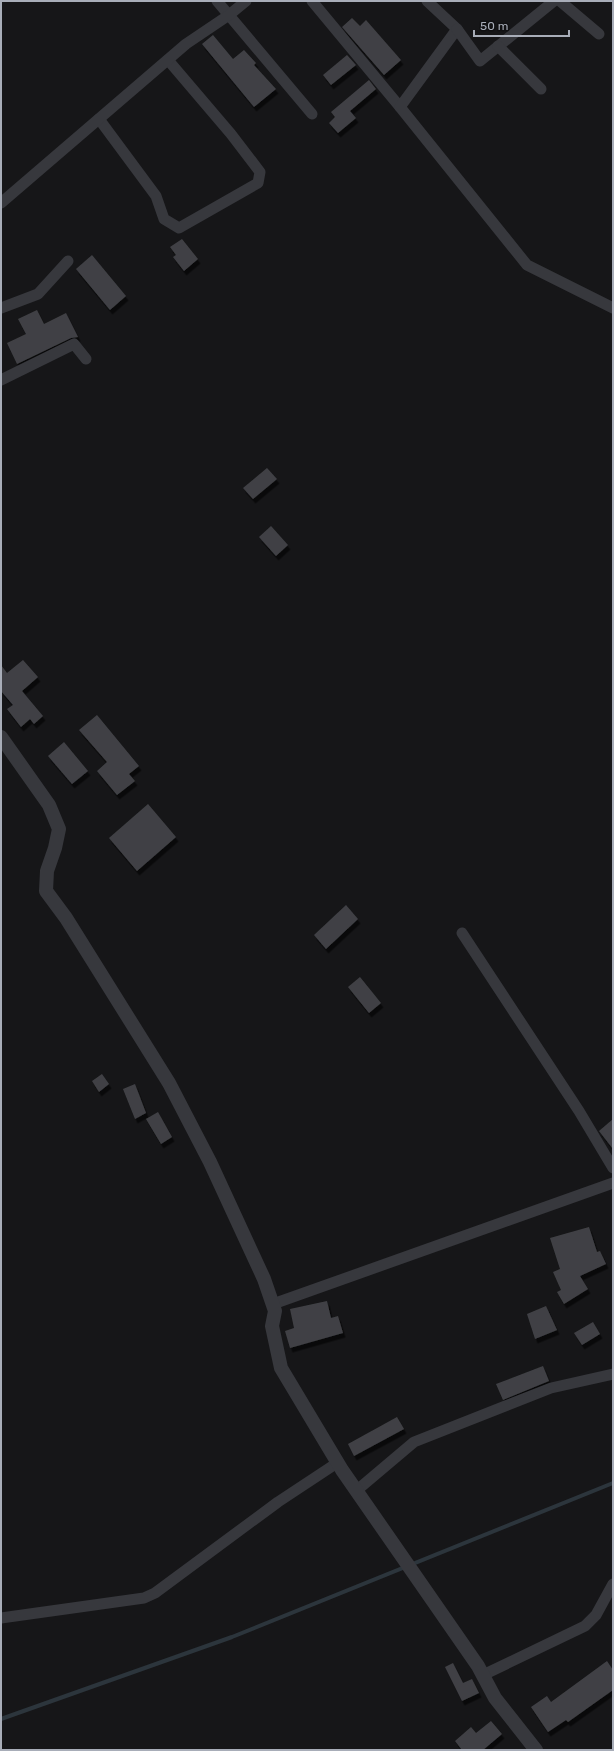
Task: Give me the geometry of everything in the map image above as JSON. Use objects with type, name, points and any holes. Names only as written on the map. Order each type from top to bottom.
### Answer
[{"type":"street","points":[[217,1],[312,114]]},
{"type":"street","points":[[1,202],[186,44],[229,15],[246,1]]},
{"type":"street","points":[[312,1],[400,107],[527,265],[613,308]]},
{"type":"street","points":[[427,1],[458,29],[480,61],[554,1]]},
{"type":"street","points":[[560,1],[599,34]]},
{"type":"street","points":[[400,107],[458,29]]},
{"type":"street","points":[[498,46],[541,89]]},
{"type":"street","points":[[98,119],[156,196],[164,219],[179,228],[258,183],[260,172],[231,134],[168,60]]},
{"type":"street","points":[[1,308],[38,294],[68,261]]},
{"type":"street","points":[[1,380],[74,344],[86,359]]},
{"type":"street","points":[[1,737],[49,805],[59,829],[55,848],[47,871],[46,891],[66,918],[169,1083],[210,1162],[264,1279],[276,1311],[272,1326],[281,1368],[337,1463],[483,1675],[495,1698],[536,1750]]},
{"type":"street","points":[[462,933],[579,1111],[613,1168]]},
{"type":"street","points":[[273,1304],[613,1183]]},
{"type":"street","points":[[356,1491],[414,1442],[551,1388],[613,1374]]},
{"type":"street","points":[[1,1618],[144,1598],[149,1596],[278,1502],[337,1463]]},
{"type":"street","points":[[483,1675],[585,1626],[596,1615],[613,1584]]},
{"type":"building","points":[[352,18],[360,26],[366,20],[401,60],[384,75],[342,27]]},
{"type":"building","points":[[213,35],[233,59],[244,50],[256,63],[254,65],[276,89],[254,107],[202,44]]},
{"type":"building","points":[[347,55],[356,65],[331,85],[323,75]]},
{"type":"building","points":[[369,80],[376,89],[350,111],[356,118],[338,133],[329,123],[335,117],[331,112]]},
{"type":"building","points":[[182,239],[198,259],[184,271],[173,257],[176,255],[170,247]]},
{"type":"building","points":[[92,255],[126,296],[110,310],[76,269]]},
{"type":"building","points":[[37,310],[44,324],[66,313],[78,337],[71,338],[17,364],[7,343],[26,334],[18,319]]},
{"type":"building","points":[[267,468],[277,479],[253,499],[243,488]]},
{"type":"building","points":[[271,526],[288,545],[276,556],[259,537]]},
{"type":"building","points":[[23,660],[38,677],[22,691],[43,716],[34,724],[30,719],[21,727],[7,709],[13,705],[1,691],[1,665],[7,673]]},
{"type":"building","points":[[97,715],[139,766],[129,774],[135,781],[117,795],[97,771],[107,762],[79,730]]},
{"type":"building","points":[[64,742],[88,771],[72,784],[48,756]]},
{"type":"building","points":[[148,804],[176,837],[137,871],[109,838]]},
{"type":"building","points":[[346,905],[358,919],[326,949],[314,935]]},
{"type":"building","points":[[360,977],[381,1003],[369,1013],[348,987]]},
{"type":"building","points":[[102,1074],[109,1084],[99,1092],[92,1081]]},
{"type":"building","points":[[135,1084],[146,1113],[135,1119],[123,1089]]},
{"type":"building","points":[[158,1112],[172,1137],[161,1144],[146,1119]]},
{"type":"building","points":[[613,1119],[613,1149],[599,1131]]},
{"type":"building","points":[[589,1227],[597,1252],[600,1251],[606,1264],[580,1276],[588,1289],[564,1304],[557,1292],[561,1290],[553,1272],[560,1269],[550,1238]]},
{"type":"building","points":[[327,1301],[331,1318],[338,1316],[343,1333],[290,1348],[285,1331],[294,1328],[290,1309]]},
{"type":"building","points":[[546,1306],[557,1330],[535,1339],[527,1314]]},
{"type":"building","points":[[593,1322],[600,1334],[582,1345],[574,1333]]},
{"type":"building","points":[[543,1366],[549,1381],[503,1400],[496,1384]]},
{"type":"building","points":[[397,1417],[404,1429],[354,1456],[348,1444]]},
{"type":"building","points":[[607,1661],[613,1670],[613,1690],[568,1722],[566,1720],[548,1732],[531,1707],[547,1696],[551,1702]]},
{"type":"building","points":[[453,1663],[463,1683],[472,1679],[479,1693],[462,1701],[445,1667]]},
{"type":"building","points":[[491,1721],[502,1734],[483,1750],[462,1750],[455,1741],[471,1727],[476,1733]]},
{"type":"waterway","points":[[1,1719],[232,1637],[613,1483]]}]
